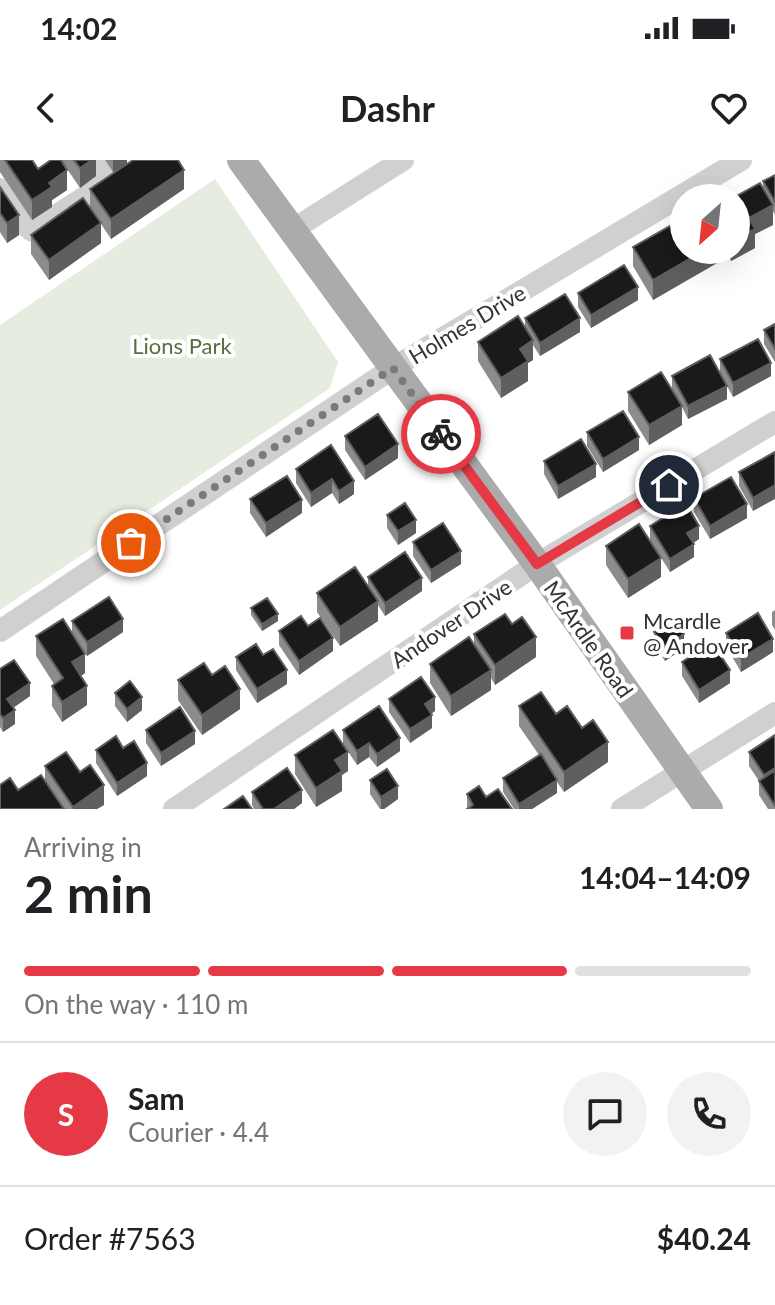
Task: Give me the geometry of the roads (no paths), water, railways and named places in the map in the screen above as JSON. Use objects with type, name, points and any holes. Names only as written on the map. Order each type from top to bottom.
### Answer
[{"type":"main road","name":"McArdle Road","points":[[241,160],[537,564],[709,809]]},
{"type":"street","points":[[0,189],[32,231],[102,186],[107,176],[97,160]]},
{"type":"street","points":[[292,230],[403,160]]},
{"type":"street","name":"Holmes Drive","points":[[0,631],[393,368],[741,160]]},
{"type":"street","name":"Andover Drive","points":[[174,809],[537,564],[775,422]]},
{"type":"street","points":[[622,809],[775,713]]},
{"type":"place","name":"Mcardle @ Andover","points":[[627,633]]},
{"type":"park label","name":"Lions Park","points":[[182,345]]}]
